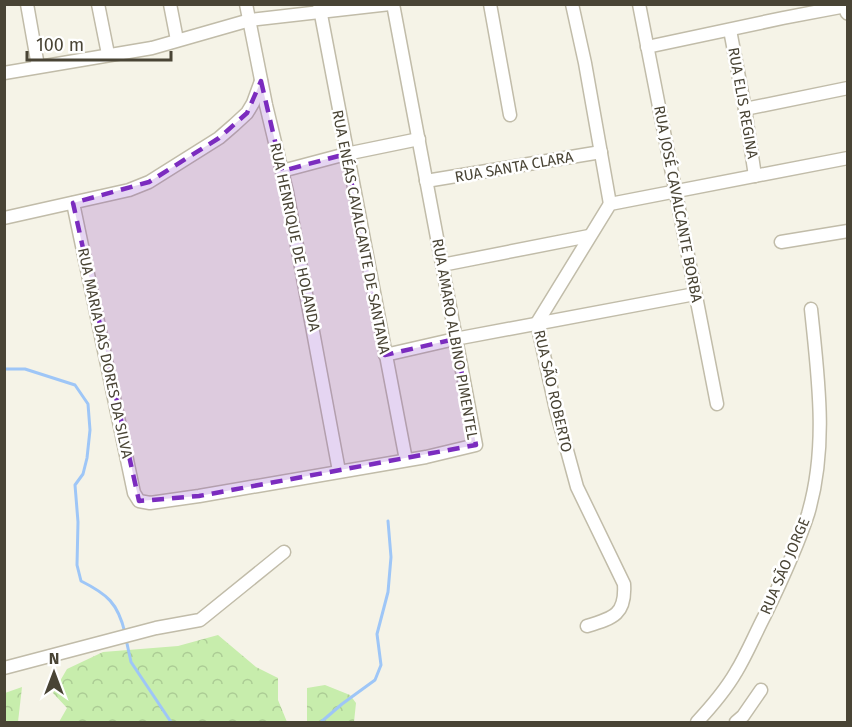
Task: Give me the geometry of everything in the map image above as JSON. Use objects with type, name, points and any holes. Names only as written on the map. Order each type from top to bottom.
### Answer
[{"type":"street","points":[[27,4],[38,66]]},
{"type":"street","points":[[98,4],[108,54]]},
{"type":"street","points":[[170,4],[177,40]]},
{"type":"street","name":"RUA HENRIQUE DE HOLANDA","points":[[246,4],[321,364],[339,471]]},
{"type":"street","points":[[4,73],[152,48],[250,20],[320,9],[392,4]]},
{"type":"street","name":"RUA AMARO ALBINO PIMENTEL","points":[[138,501],[150,503],[199,496],[444,454],[476,445],[392,4]]},
{"type":"street","points":[[490,4],[510,115]]},
{"type":"street","points":[[572,4],[610,204],[848,158]]},
{"type":"street","name":"RUA JOSÉ CAVALCANTE BORBA","points":[[639,4],[717,404]]},
{"type":"street","points":[[780,4],[783,18]]},
{"type":"street","points":[[647,48],[783,18],[847,7]]},
{"type":"street","name":"RUA ENÉAS CAVALCANTE DE SANTANA","points":[[320,9],[406,460]]},
{"type":"street","name":"RUA ELIS REGINA","points":[[730,30],[755,176]]},
{"type":"street","points":[[4,218],[129,190],[149,182],[219,138],[247,113],[261,81]]},
{"type":"street","points":[[745,109],[848,88]]},
{"type":"street","points":[[282,171],[346,154],[419,139]]},
{"type":"street","name":"RUA SANTA CLARA","points":[[426,181],[601,152]]},
{"type":"street","name":"RUA MARIA DAS DORES DA SILVA","points":[[73,203],[134,493],[138,501]]},
{"type":"street","name":"RUA SÃO ROBERTO","points":[[587,626],[606,621],[619,612],[624,598],[624,584],[577,487],[556,410],[537,323],[610,204]]},
{"type":"street","points":[[781,242],[848,231]]},
{"type":"street","points":[[442,265],[589,236]]},
{"type":"street","points":[[385,355],[454,339],[695,294]]},
{"type":"street","name":"RUA SÃO JORGE","points":[[697,723],[718,699],[737,671],[771,602],[808,513],[819,447],[820,391],[811,309]]},
{"type":"street","points":[[4,668],[156,628],[200,620],[284,552]]},
{"type":"street","points":[[736,723],[761,690]]},
{"type":"highlighted area","points":[[261,81],[282,171],[346,154],[385,355],[455,339],[476,445],[199,496],[139,501],[73,203],[149,182],[219,138],[247,113]]},
{"type":"green space","points":[[218,635],[256,667],[278,678],[278,700],[287,722],[59,722],[67,708],[53,693],[67,669],[103,652],[178,646]]},
{"type":"green space","points":[[325,685],[350,695],[356,703],[354,722],[289,722],[307,721],[307,688]]},
{"type":"green space","points":[[22,687],[18,722],[5,722],[5,693]]},
{"type":"waterway","points":[[4,369],[25,369],[75,385],[88,404],[90,430],[87,458],[83,474],[75,485],[78,522],[77,565],[81,581],[105,595],[115,607],[125,633]]},
{"type":"waterway","points":[[321,722],[375,680],[381,665],[377,634],[388,592],[391,557],[388,521]]},
{"type":"waterway","points":[[126,639],[131,662],[171,722]]}]
